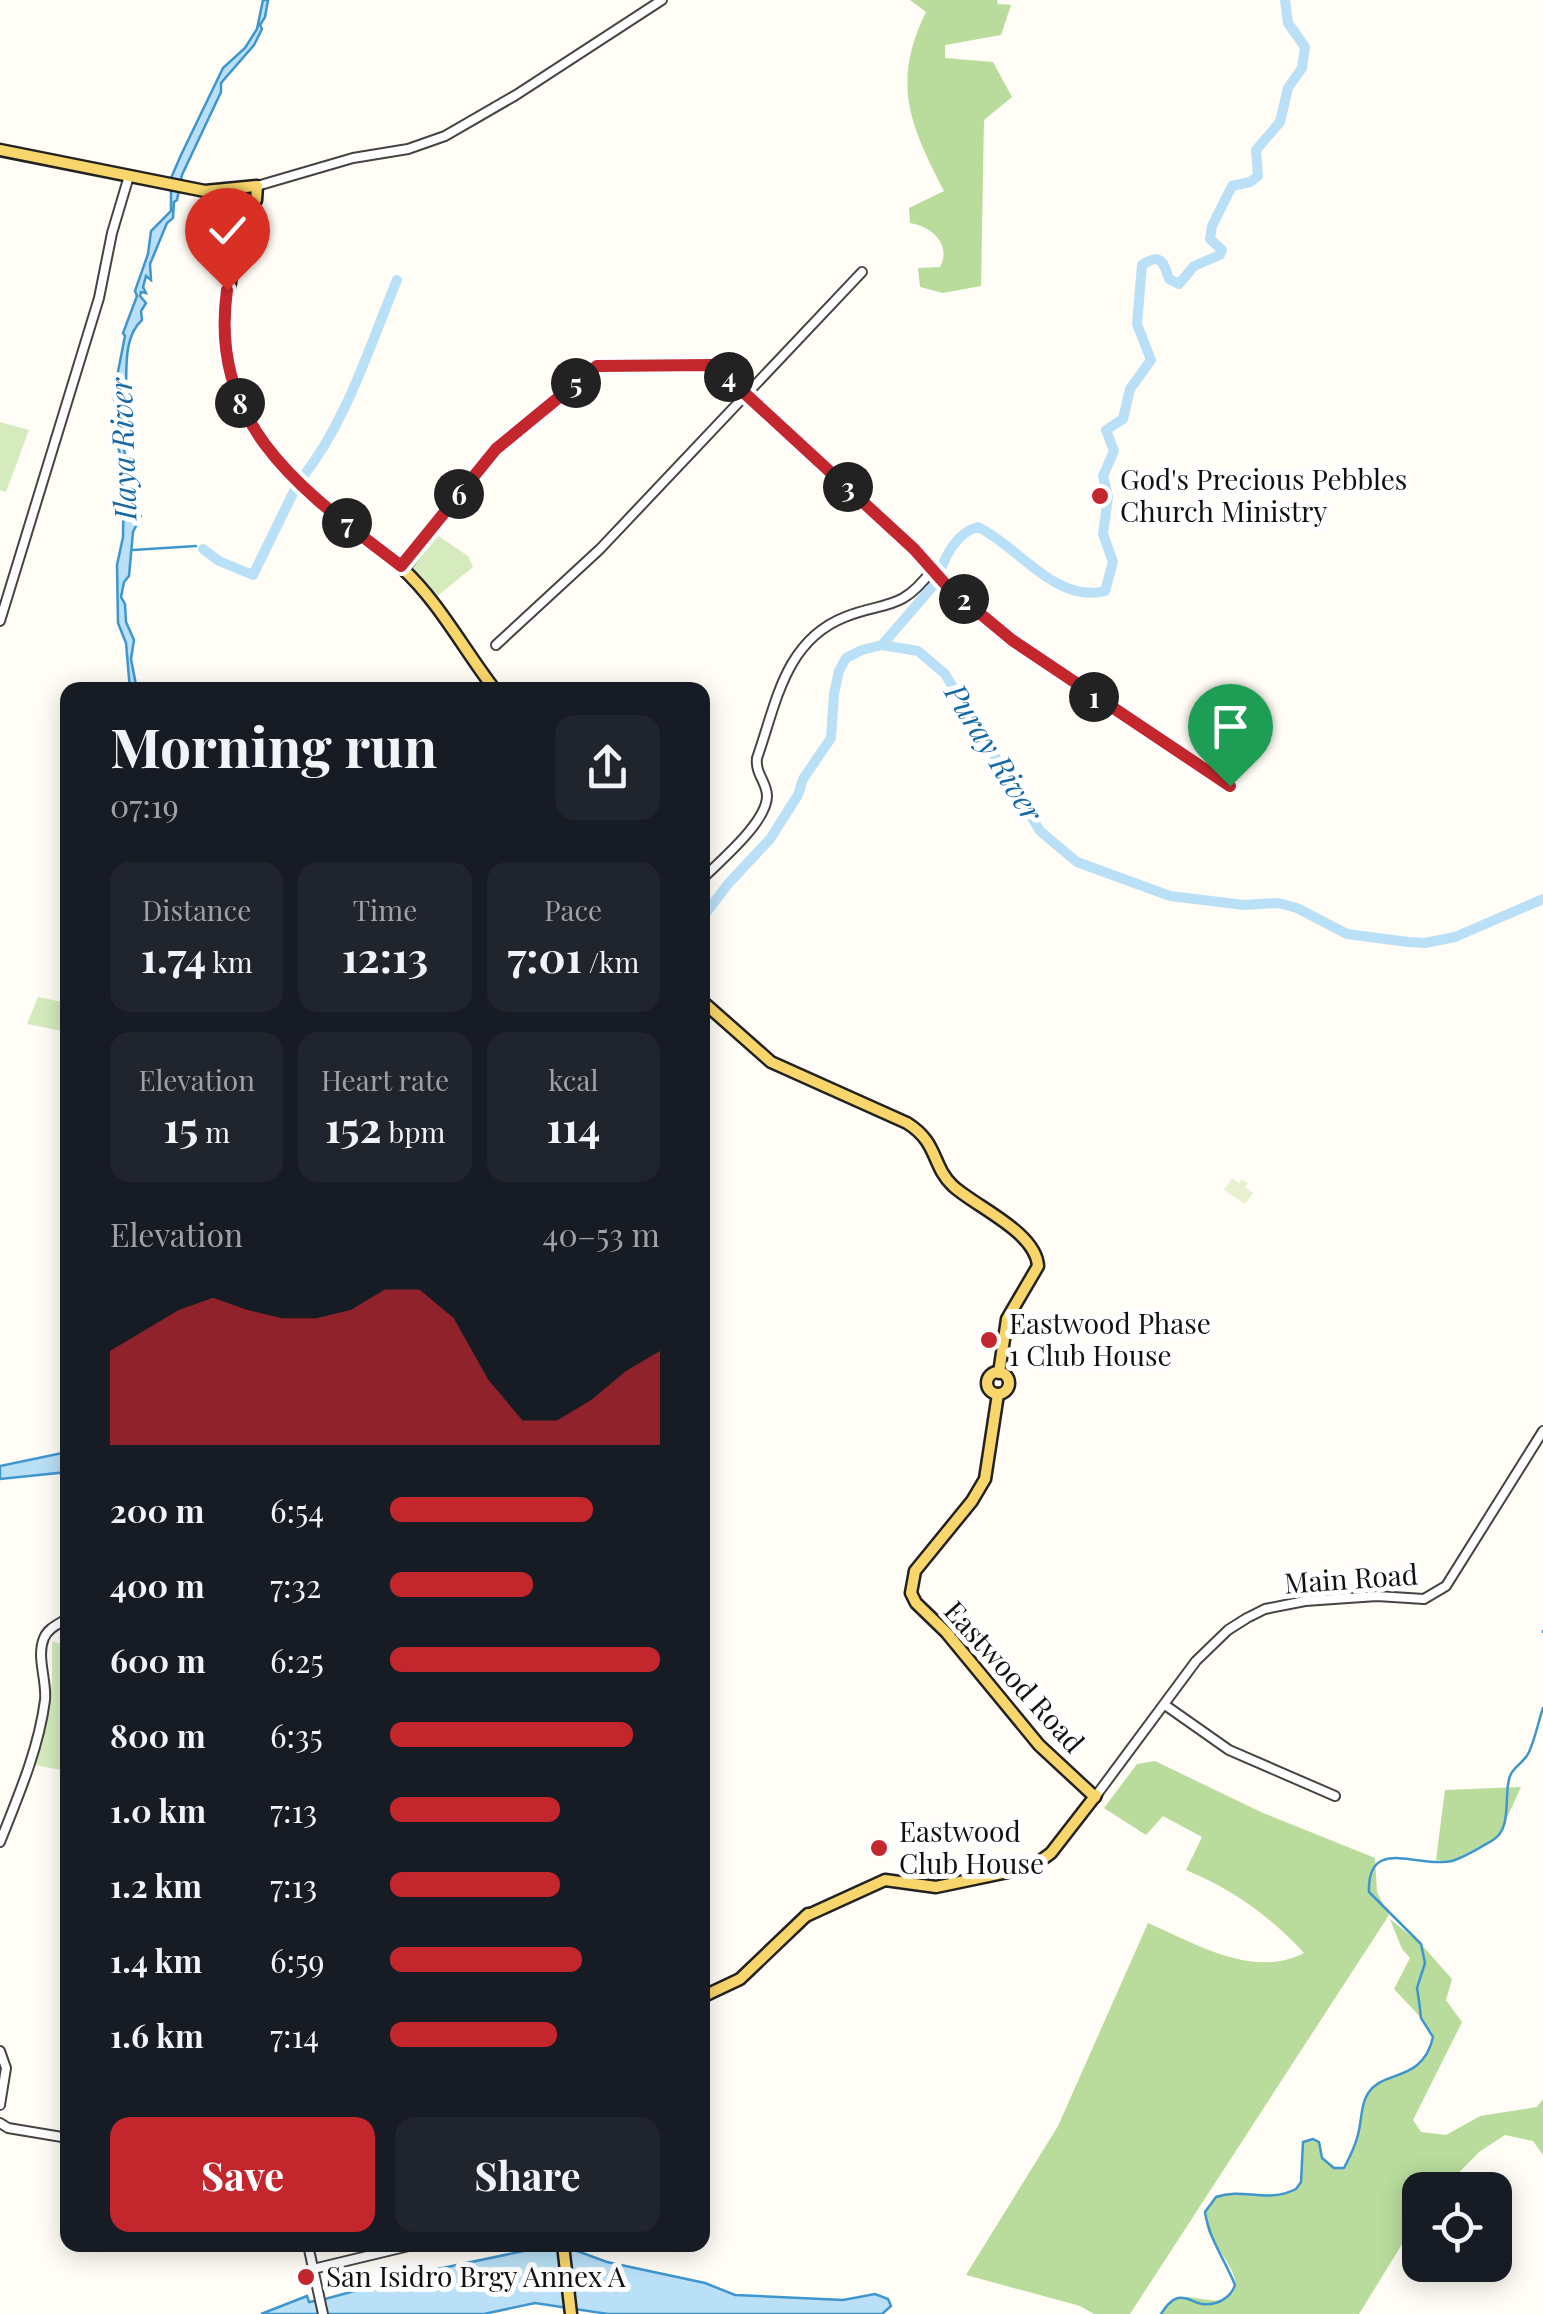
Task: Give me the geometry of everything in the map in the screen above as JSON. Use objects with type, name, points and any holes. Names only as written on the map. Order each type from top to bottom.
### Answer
[{"type":"main road","points":[[0,150],[190,188],[236,190],[257,186],[256,200],[246,204]]},
{"type":"main road","points":[[236,190],[239,200],[246,204]]},
{"type":"main road","points":[[246,204],[224,321],[228,369],[243,410],[264,447],[286,471],[402,568],[489,682]]},
{"type":"main road","name":"Eastwood Road","points":[[710,1009],[771,1062],[924,1134],[950,1182],[1033,1248],[1038,1266],[1007,1320],[999,1373],[988,1381],[990,1391],[998,1394],[985,1479],[915,1571],[911,1593],[1039,1745],[1096,1794]]},
{"type":"main road","points":[[710,1993],[740,1979],[812,1908],[884,1874],[908,1876],[936,1887],[1032,1868],[1051,1853],[1096,1794]]},
{"type":"main road","points":[[564,2252],[571,2313]]},
{"type":"street","points":[[257,186],[353,158],[408,149],[445,136],[662,0]]},
{"type":"street","points":[[0,621],[98,298],[128,176]]},
{"type":"street","points":[[496,645],[600,548],[862,272]]},
{"type":"street","points":[[402,568],[496,449],[597,366],[714,365],[1012,640],[1230,786]]},
{"type":"street","points":[[710,870],[742,838],[765,805],[766,791],[756,764],[778,686],[790,664],[832,622],[897,602],[932,570]]},
{"type":"street","name":"Main Road","points":[[1096,1794],[1213,1643],[1228,1630],[1265,1610],[1315,1600],[1377,1596],[1424,1600],[1446,1586],[1543,1432]]},
{"type":"street","points":[[0,1842],[41,1722],[46,1684],[41,1657],[44,1638],[60,1623]]},
{"type":"street","points":[[1165,1705],[1230,1750],[1334,1796]]},
{"type":"street","points":[[0,2051],[6,2068],[0,2105]]},
{"type":"street","points":[[0,2123],[8,2128],[60,2137]]},
{"type":"street","points":[[309,2252],[323,2314]]},
{"type":"street","points":[[313,2270],[385,2252]]},
{"type":"green space","points":[[910,0],[997,0],[998,4],[1011,5],[1001,35],[945,45],[945,58],[993,62],[1012,97],[984,120],[981,286],[943,293],[920,287],[918,268],[940,267],[942,244],[926,228],[910,223],[909,208],[944,191],[922,145],[909,103],[909,61],[926,12]]},
{"type":"green space","points":[[0,422],[29,430],[6,492],[0,490]]},
{"type":"green space","points":[[437,535],[468,556],[473,567],[435,598],[408,568]]},
{"type":"green space","points":[[38,997],[60,1002],[60,1031],[27,1024]]},
{"type":"green space","points":[[1232,1178],[1248,1183],[1245,1187],[1253,1193],[1245,1204],[1224,1190]]},
{"type":"green space","points":[[52,1641],[60,1644],[60,1770],[29,1764],[52,1684]]},
{"type":"green space","points":[[1155,1761],[1263,1813],[1375,1858],[1377,1892],[1389,1915],[1130,2314],[1094,2314],[1080,2306],[966,2275],[1058,2126],[1148,1923],[1205,1949],[1245,1960],[1285,1960],[1304,1953],[1250,1905],[1186,1870],[1202,1837],[1163,1816],[1146,1835],[1104,1808],[1137,1764]]},
{"type":"green space","points":[[1521,1787],[1498,1837],[1451,1861],[1436,1860],[1445,1790]]},
{"type":"green space","points":[[1390,1919],[1421,1944],[1452,1979],[1446,2000],[1462,2022],[1413,2120],[1421,2132],[1446,2135],[1480,2116],[1537,2107],[1543,2099],[1543,2155],[1533,2141],[1505,2135],[1479,2152],[1460,2172],[1402,2172],[1402,2244],[1359,2314],[1161,2314],[1179,2298],[1223,2299],[1235,2288],[1233,2272],[1207,2227],[1205,2212],[1216,2197],[1275,2195],[1296,2189],[1301,2181],[1303,2142],[1313,2139],[1319,2142],[1322,2159],[1334,2168],[1344,2168],[1356,2142],[1369,2092],[1384,2080],[1412,2068],[1428,2051],[1433,2037],[1394,1989],[1410,1958],[1402,1949]]},
{"type":"water","points":[[263,0],[268,0],[262,29],[254,45],[221,83],[221,92],[182,175],[173,218],[167,223],[150,264],[151,280],[146,276],[143,287],[146,293],[141,292],[146,303],[141,311],[142,320],[129,344],[126,389],[120,391],[124,399],[122,443],[133,481],[131,505],[141,516],[133,532],[129,576],[121,597],[134,640],[131,659],[135,682],[129,682],[126,643],[118,623],[117,565],[123,537],[124,469],[114,432],[118,408],[113,397],[123,333],[137,296],[135,291],[148,254],[151,231],[171,211],[171,178],[181,155],[223,68],[245,48],[257,29]]},
{"type":"water","points":[[60,1453],[60,1473],[0,1479],[0,1466]]},
{"type":"water","points":[[519,2252],[580,2252],[607,2262],[705,2283],[735,2295],[843,2300],[875,2294],[888,2299],[891,2306],[882,2314],[608,2314],[535,2303],[484,2314],[261,2314],[307,2296],[309,2302],[325,2299]]},
{"type":"waterway","points":[[940,572],[954,545],[978,527],[1054,581],[1087,593],[1105,591],[1113,562],[1103,534],[1108,497],[1103,476],[1114,451],[1106,430],[1123,419],[1130,389],[1151,360],[1137,324],[1142,265],[1158,259],[1169,279],[1179,284],[1194,266],[1220,255],[1222,250],[1210,239],[1212,226],[1232,186],[1258,176],[1256,150],[1280,122],[1288,88],[1302,68],[1305,47],[1288,23],[1285,0]]},
{"type":"waterway","points":[[302,478],[344,408],[397,280]]},
{"type":"waterway","points":[[203,549],[219,561],[253,575],[296,487]]},
{"type":"waterway","points":[[133,550],[196,546]]},
{"type":"waterway","points":[[882,645],[939,579]]},
{"type":"waterway","name":"Puray River","points":[[710,908],[770,839],[831,738],[834,694],[846,658],[882,645],[918,651],[945,674],[1040,831],[1077,862],[1170,896],[1244,905],[1278,903],[1297,908],[1347,934],[1408,942],[1455,937],[1543,899]]},
{"type":"waterway","points":[[1161,2314],[1178,2298],[1212,2304],[1233,2290],[1235,2285],[1205,2212],[1216,2197],[1275,2195],[1296,2189],[1301,2182],[1303,2142],[1313,2139],[1319,2142],[1322,2158],[1334,2168],[1344,2168],[1356,2142],[1369,2092],[1384,2080],[1412,2068],[1428,2051],[1433,2037],[1421,2018],[1417,1988],[1425,1963],[1421,1944],[1369,1892],[1371,1875],[1377,1864],[1386,1859],[1452,1861],[1499,1835],[1510,1776],[1529,1752],[1543,1708]]},
{"type":"place","name":"God's Precious Pebbles Church Ministry","points":[[1100,496]]},
{"type":"place","name":"Eastwood Phase 1 Club House","points":[[989,1340]]},
{"type":"place","name":"Eastwood Club House","points":[[879,1848]]},
{"type":"place","name":"San Isidro Brgy Annex A","points":[[306,2277]]},
{"type":"route","points":[[227,290],[224,340],[228,369],[255,432],[295,480],[401,566],[496,449],[597,366],[714,365],[914,549],[947,586],[1012,640],[1230,786]]},
{"type":"water label","name":"Ilaya River","points":[[124,449]]}]
